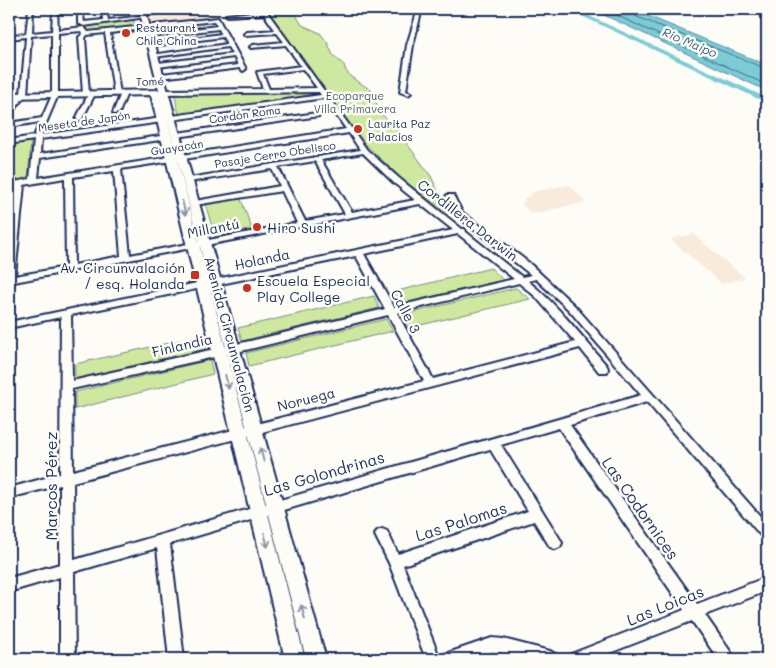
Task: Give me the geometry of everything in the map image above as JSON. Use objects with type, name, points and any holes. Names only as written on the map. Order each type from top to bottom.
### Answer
[{"type":"street","points":[[9,113],[23,95],[31,9]]},
{"type":"street","points":[[34,181],[37,138],[42,120],[55,95],[55,9]]},
{"type":"street","points":[[80,9],[81,23],[85,29]]},
{"type":"street","points":[[104,9],[106,21]]},
{"type":"street","name":"Avenida Circunvalación","points":[[134,9],[141,14],[226,350],[254,428],[316,659]]},
{"type":"street","points":[[79,119],[89,94],[82,37],[85,29],[106,21],[141,14],[188,9]]},
{"type":"street","points":[[408,93],[403,92],[405,68],[420,9]]},
{"type":"street","points":[[228,15],[264,10]]},
{"type":"street","name":"Cordillera Darwin","points":[[264,10],[365,151],[421,200],[522,280],[554,310],[603,369]]},
{"type":"street","points":[[145,30],[216,19],[242,67],[161,76]]},
{"type":"street","points":[[9,38],[85,29],[107,32],[221,27]]},
{"type":"street","name":"Avenida Circunvalación","points":[[145,30],[152,44],[161,76],[160,92]]},
{"type":"street","points":[[246,34],[278,31]]},
{"type":"street","points":[[107,32],[121,93],[116,113]]},
{"type":"street","points":[[152,44],[225,35]]},
{"type":"street","points":[[253,47],[287,43]]},
{"type":"street","points":[[155,54],[230,45]]},
{"type":"street","points":[[158,65],[236,55]]},
{"type":"street","points":[[267,90],[259,73],[305,67]]},
{"type":"street","name":"Tomé","points":[[9,96],[291,89],[321,90]]},
{"type":"street","name":"Meseta de Japón","points":[[9,142],[167,119],[321,90]]},
{"type":"street","name":"Cordón Roma","points":[[35,157],[317,115]]},
{"type":"street","points":[[9,125],[42,120]]},
{"type":"street","name":"Guayacán","points":[[9,185],[349,131]]},
{"type":"street","name":"Pasaje Cerro Obelisco","points":[[189,180],[365,151]]},
{"type":"street","name":"Avenida Circunvalación","points":[[177,158],[189,180],[195,203],[200,245]]},
{"type":"street","points":[[317,159],[349,214]]},
{"type":"street","points":[[274,166],[302,224]]},
{"type":"street","points":[[117,168],[126,258]]},
{"type":"street","points":[[69,175],[70,268]]},
{"type":"street","points":[[10,280],[20,183]]},
{"type":"street","points":[[195,203],[284,188]]},
{"type":"street","points":[[450,198],[459,213],[538,276],[588,324],[767,533]]},
{"type":"street","name":"Millantú","points":[[10,280],[200,245],[421,200]]},
{"type":"street","name":"Holanda","points":[[9,325],[462,231]]},
{"type":"street","name":"Calle 3","points":[[359,253],[430,383]]},
{"type":"street","name":"Finlandia","points":[[66,386],[391,312],[538,276]]},
{"type":"street","name":"Marcos Pérez","points":[[66,314],[67,659]]},
{"type":"street","name":"Noruega","points":[[9,493],[582,344]]},
{"type":"street","name":"Avenida Circunvalación","points":[[226,350],[239,432],[295,659]]},
{"type":"street","name":"Las Golondrinas","points":[[9,585],[650,397]]},
{"type":"street","name":"Las Codornices","points":[[562,423],[727,659]]},
{"type":"street","points":[[493,442],[555,543]]},
{"type":"street","name":"Las Palomas","points":[[395,561],[537,514]]},
{"type":"street","points":[[382,535],[395,561],[433,659]]},
{"type":"street","points":[[163,539],[177,659]]},
{"type":"street","name":"Las Loicas","points":[[576,659],[767,584]]},
{"type":"street","points":[[450,659],[492,645],[503,646],[550,659]]},
{"type":"shaded area","points":[[212,9],[216,18],[151,25],[149,15]]},
{"type":"shaded area","points":[[569,185],[586,202],[531,214],[522,204],[525,198],[531,195],[531,192]]},
{"type":"shaded area","points":[[693,234],[745,278],[722,284],[670,239]]},
{"type":"green space","name":"Ecoparque Villa Primavera","points":[[267,9],[295,9],[302,25],[320,33],[333,55],[344,65],[351,77],[371,90],[380,112],[396,129],[431,176],[448,214],[401,178],[362,141]]},
{"type":"green space","points":[[133,19],[136,28],[88,33],[86,25]]},
{"type":"green space","points":[[318,90],[322,95],[179,115],[174,93]]},
{"type":"green space","points":[[31,141],[28,180],[9,183],[9,144]]},
{"type":"green space","points":[[240,197],[252,229],[215,237],[205,203]]},
{"type":"green space","points":[[491,268],[503,280],[395,305],[389,293]]},
{"type":"green space","points":[[516,288],[530,299],[408,328],[401,315]]},
{"type":"green space","points":[[374,296],[379,308],[242,341],[238,328]]},
{"type":"green space","points":[[386,319],[393,331],[249,366],[246,353]]},
{"type":"green space","points":[[204,335],[206,349],[75,379],[75,364]]},
{"type":"green space","points":[[210,360],[213,374],[75,409],[75,392]]},
{"type":"water","name":"Río Maipo","points":[[591,9],[631,9],[767,65],[767,91]]},
{"type":"waterway","points":[[294,9],[300,9]]},
{"type":"waterway","points":[[570,9],[767,101]]},
{"type":"place","name":"Restaurant Chile China","points":[[126,33]]},
{"type":"place","name":"Laurita Paz Palacios","points":[[358,129]]},
{"type":"place","name":"Hiro Sushi","points":[[257,227]]},
{"type":"place","name":"Av. Circunvalación / esq. Holanda","points":[[195,275]]},
{"type":"place","name":"Escuela Especial Play College","points":[[247,288]]}]
